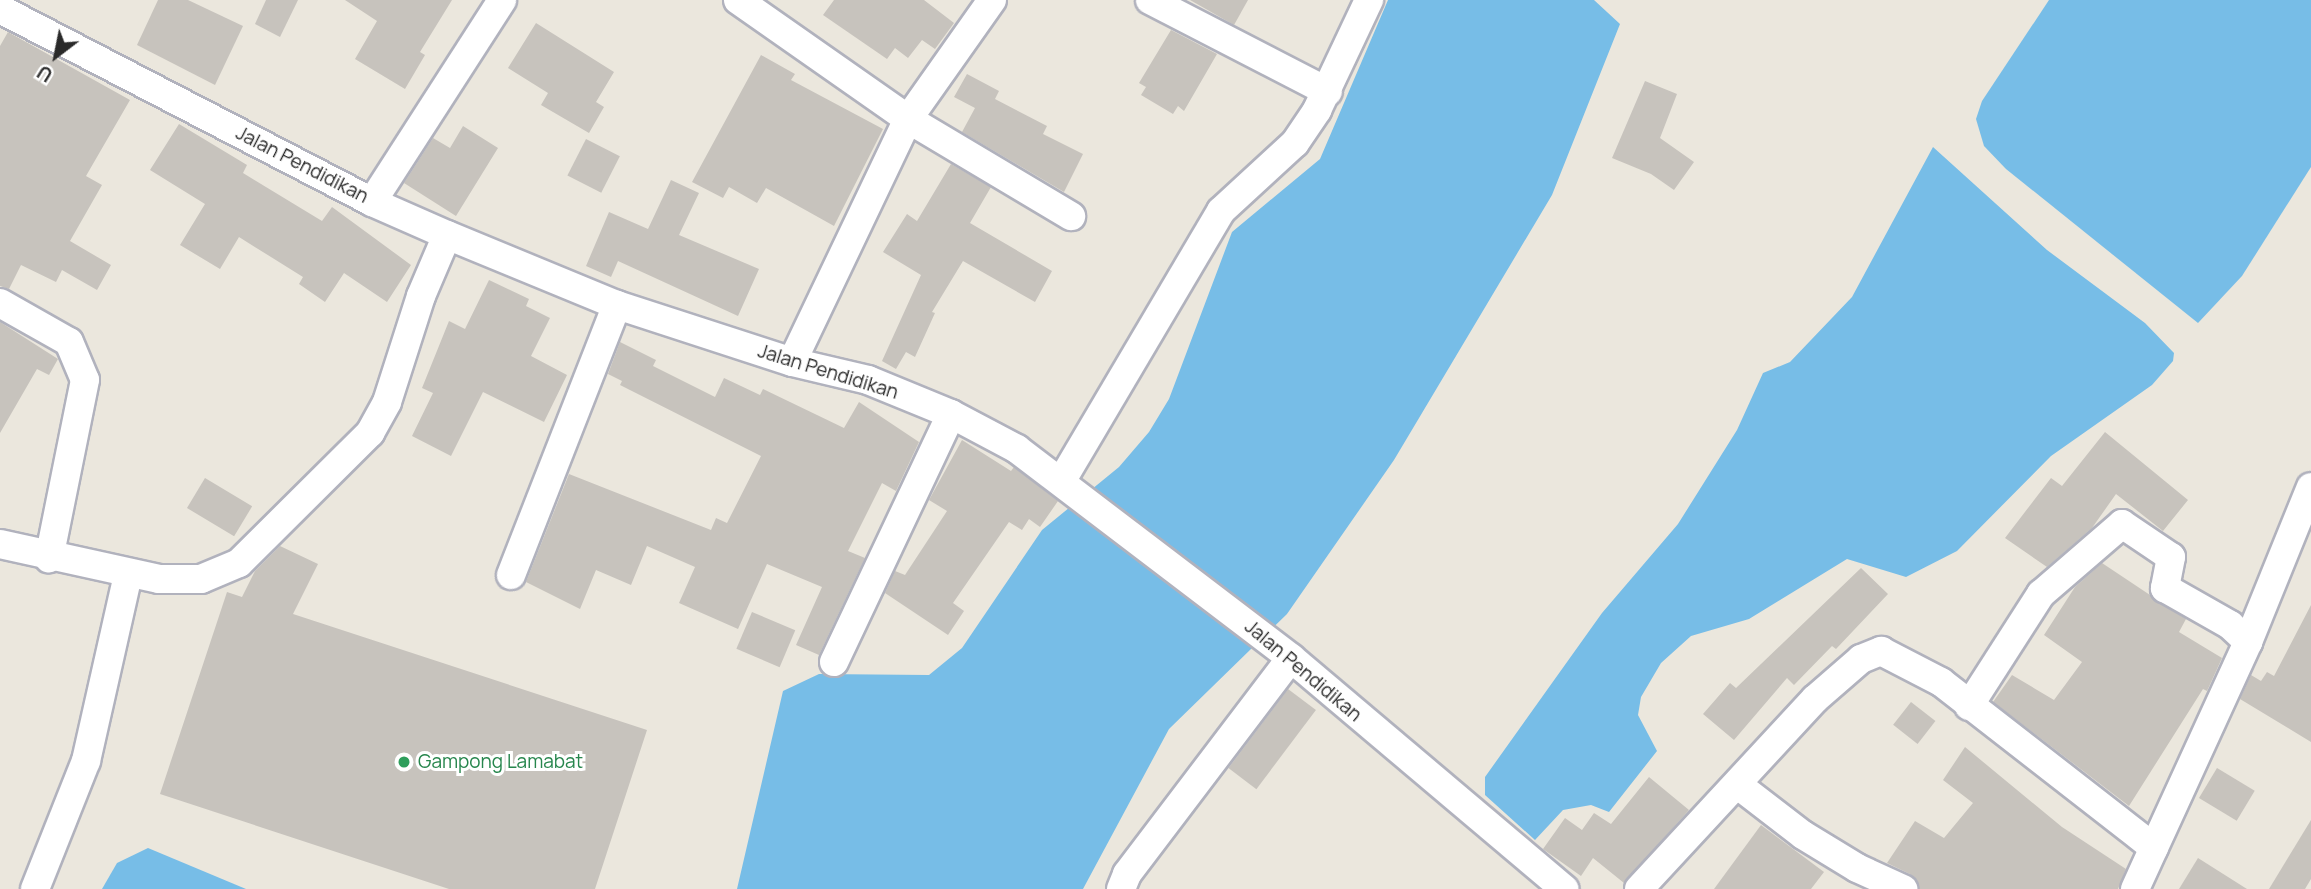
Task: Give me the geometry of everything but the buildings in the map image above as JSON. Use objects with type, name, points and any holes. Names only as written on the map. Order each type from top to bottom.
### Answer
[{"type":"street","points":[[372,202],[502,0]]},
{"type":"street","points":[[738,0],[908,119],[1071,216]]},
{"type":"street","points":[[792,362],[908,119],[992,0]]},
{"type":"street","points":[[1150,0],[1328,92]]},
{"type":"street","points":[[1064,482],[1221,211],[1295,143],[1328,92],[1369,0]]},
{"type":"street","name":"Jalan Pendidikan","points":[[0,9],[372,202],[447,235],[617,305],[792,362],[868,380],[951,414],[1017,449],[1064,482],[1284,652],[1564,889]]},
{"type":"street","points":[[0,544],[128,575],[201,579],[239,563],[370,433],[387,402],[421,296],[447,235]]},
{"type":"street","points":[[0,303],[69,342],[85,380],[49,558]]},
{"type":"street","points":[[511,575],[617,305]]},
{"type":"street","points":[[834,662],[951,414]]},
{"type":"street","points":[[2135,889],[2304,522],[2311,487]]},
{"type":"street","points":[[1969,706],[2041,594],[2122,524],[2171,557],[2165,588],[2230,625],[2248,642]]},
{"type":"street","points":[[35,889],[86,761],[128,575]]},
{"type":"street","points":[[1639,889],[1815,699],[1861,659],[1881,651],[1918,668],[2154,848]]},
{"type":"street","points":[[1121,889],[1127,874],[1284,652]]},
{"type":"street","points":[[1738,785],[1803,835],[1857,868],[1903,889]]},
{"type":"water","points":[[1388,0],[1594,0],[1620,24],[1552,195],[1394,460],[1287,614],[1169,729],[1083,889],[737,889],[783,691],[819,674],[929,675],[962,648],[1042,530],[1119,467],[1149,432],[1169,399],[1232,232],[1320,159]]},
{"type":"water","points":[[2049,0],[2311,0],[2311,167],[2242,276],[2198,323],[2006,169],[1984,146],[1976,119],[1982,101]]},
{"type":"water","points":[[1933,147],[2047,250],[2145,323],[2174,353],[2173,361],[2152,385],[2051,456],[1957,551],[1906,577],[1847,559],[1749,619],[1691,636],[1661,663],[1641,697],[1638,715],[1657,751],[1609,812],[1591,805],[1563,810],[1535,840],[1485,795],[1485,777],[1602,613],[1678,524],[1737,430],[1763,373],[1790,362],[1852,297]]},
{"type":"water","points":[[148,848],[246,889],[102,889],[117,863]]},
{"type":"place","name":"Gampong Lamabat","points":[[404,762]]}]
